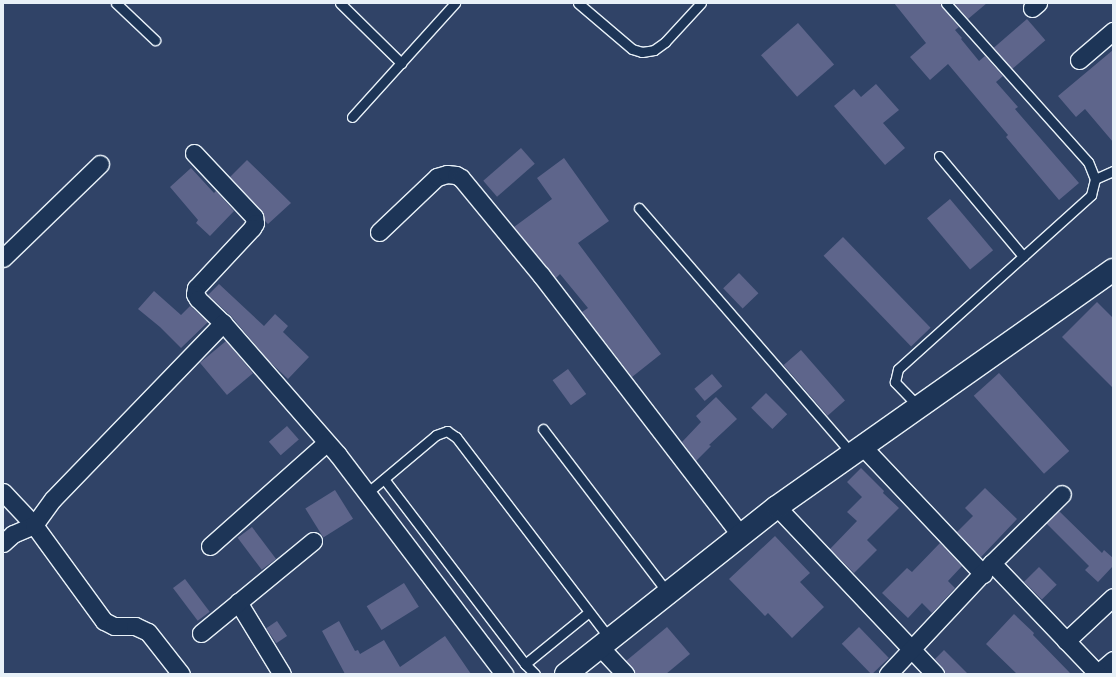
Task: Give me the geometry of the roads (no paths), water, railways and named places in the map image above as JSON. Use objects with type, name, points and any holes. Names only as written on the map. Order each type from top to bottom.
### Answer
[{"type":"street","points":[[1079,60],[1113,31]]},
{"type":"street","points":[[194,153],[254,217],[255,223],[196,288],[195,294],[198,299],[223,323],[338,455],[504,674]]},
{"type":"street","points":[[3,258],[100,164]]},
{"type":"street","points":[[379,232],[436,177],[448,174],[456,175],[461,178],[541,274],[741,536]]},
{"type":"street","points":[[566,674],[778,507],[1113,270]]},
{"type":"street","points":[[3,543],[13,534],[34,525],[53,499],[223,323]]},
{"type":"street","points":[[210,546],[326,443]]},
{"type":"street","points":[[858,450],[1066,641],[1098,674],[1113,660]]},
{"type":"street","points":[[3,492],[34,525],[104,621],[114,626],[135,626],[148,632],[181,674]]},
{"type":"street","points":[[888,674],[987,569],[1062,494]]},
{"type":"street","points":[[778,507],[935,674]]},
{"type":"street","points":[[201,633],[313,541]]},
{"type":"street","points":[[1066,641],[1113,597]]},
{"type":"street","points":[[238,602],[282,674]]},
{"type":"street","points":[[605,643],[625,674]]},
{"type":"lane","points":[[116,3],[155,40]]},
{"type":"lane","points":[[340,3],[401,63]]},
{"type":"lane","points":[[352,117],[455,3]]},
{"type":"lane","points":[[578,3],[632,49],[642,52],[654,50],[665,42],[700,3]]},
{"type":"lane","points":[[919,407],[895,382],[898,369],[1091,195],[1095,179],[1088,162],[946,3]]},
{"type":"lane","points":[[939,156],[1023,256]]},
{"type":"lane","points":[[1095,179],[1113,171]]},
{"type":"lane","points":[[639,208],[858,450]]},
{"type":"lane","points":[[543,429],[668,593]]},
{"type":"lane","points":[[367,493],[436,436],[447,431],[456,437],[589,612],[605,643]]},
{"type":"lane","points":[[384,479],[525,664],[535,674]]},
{"type":"lane","points":[[525,664],[589,612]]}]
